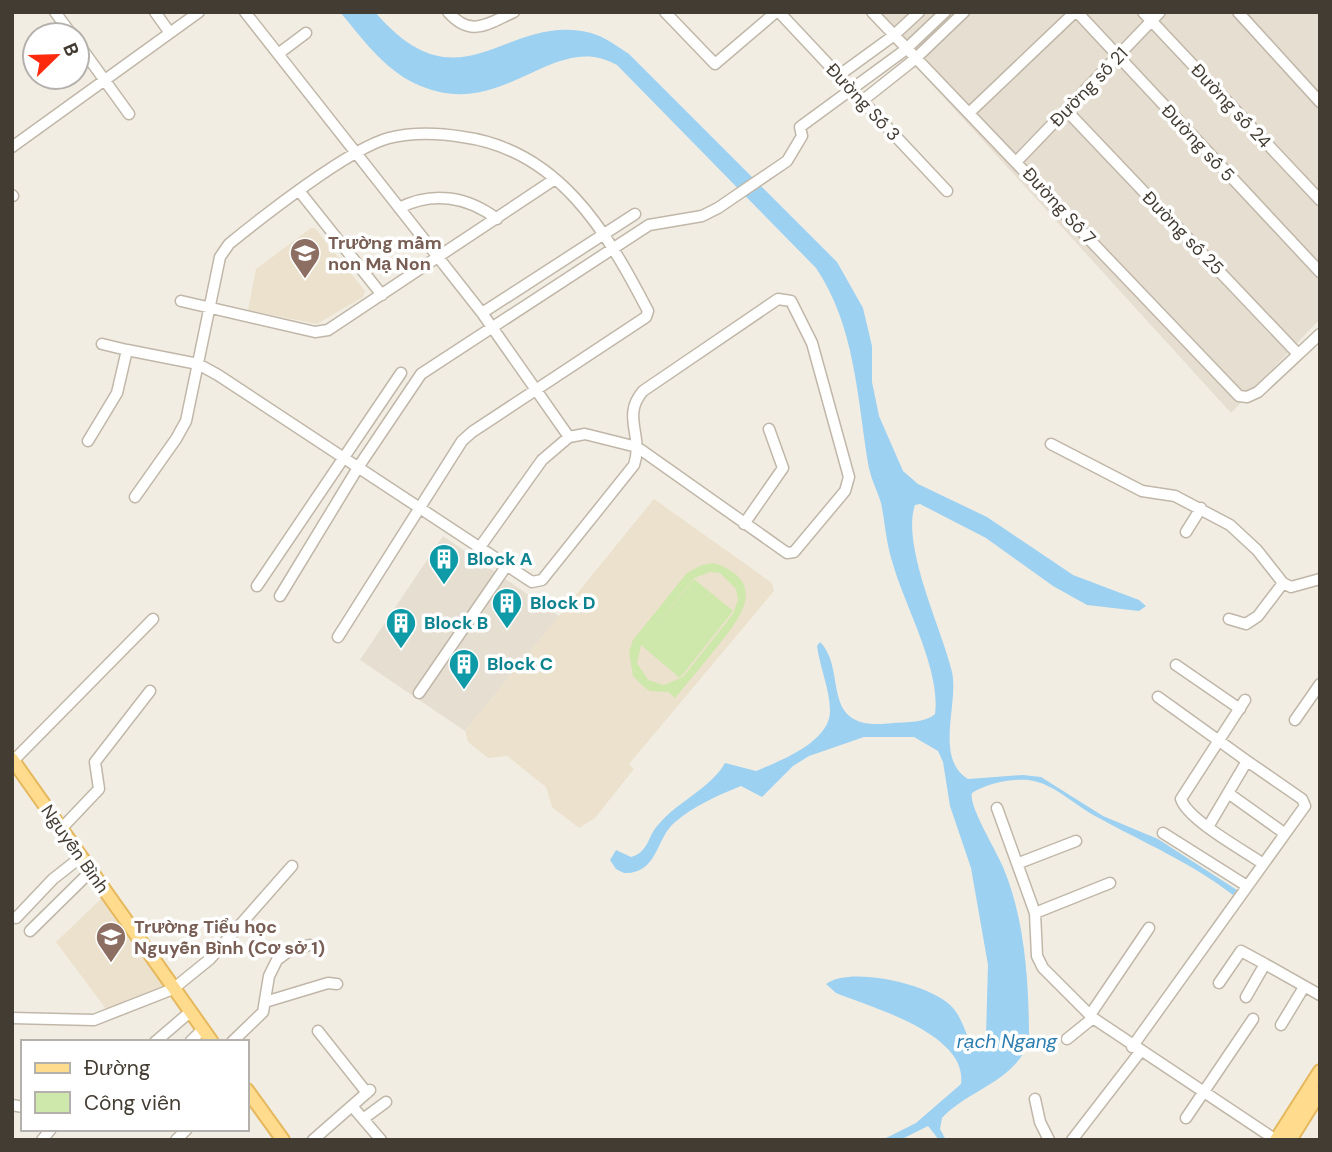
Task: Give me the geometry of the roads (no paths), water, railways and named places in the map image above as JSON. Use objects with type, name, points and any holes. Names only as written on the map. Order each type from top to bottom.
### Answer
[{"type":"main road","name":"Nguyễn Bình","points":[[13,760],[211,1040]]},
{"type":"main road","points":[[1276,1140],[1320,1071]]},
{"type":"main road","points":[[248,1091],[282,1139]]},
{"type":"main road","points":[[1290,1140],[1320,1092]]},
{"type":"street","points":[[155,12],[170,33]]},
{"type":"street","points":[[12,147],[199,12]]},
{"type":"street","points":[[245,12],[493,327],[569,436]]},
{"type":"street","points":[[448,12],[458,24],[477,29],[514,12]]},
{"type":"street","points":[[665,12],[709,61],[715,64],[778,12]]},
{"type":"street","name":"Đường Số 3","points":[[778,12],[947,191]]},
{"type":"street","name":"Đường Số 7","points":[[872,12],[905,50],[1017,161],[1239,396],[1247,397],[1258,392],[1298,354]]},
{"type":"street","points":[[838,76],[893,36],[919,12]]},
{"type":"street","points":[[280,596],[359,466],[421,373],[649,225],[702,216],[788,162],[802,136],[800,127],[905,50],[945,12]]},
{"type":"street","points":[[862,100],[915,59],[964,12]]},
{"type":"street","points":[[969,113],[1076,12]]},
{"type":"street","name":"Đường số 5","points":[[1076,12],[1120,54],[1320,272]]},
{"type":"street","name":"Đường số 24","points":[[1143,12],[1320,200]]},
{"type":"street","name":"Đường số 21","points":[[1017,161],[1160,12]]},
{"type":"street","points":[[1240,13],[1320,102]]},
{"type":"street","points":[[278,54],[306,33]]},
{"type":"street","points":[[91,63],[129,114]]},
{"type":"street","name":"Đường số 25","points":[[1067,111],[1298,354]]},
{"type":"street","points":[[135,497],[186,421],[220,257],[229,244],[356,153],[388,138],[449,135],[471,138],[517,152],[580,200],[614,247],[648,311],[646,317],[472,432],[462,442],[338,637]]},
{"type":"street","points":[[181,301],[315,332],[339,325],[555,179]]},
{"type":"street","points":[[300,192],[382,295]]},
{"type":"street","points":[[399,208],[419,199],[454,199],[472,203],[497,219]]},
{"type":"street","points":[[482,313],[635,214]]},
{"type":"street","points":[[102,344],[198,364],[343,454],[359,466],[532,582],[542,580],[632,469],[637,447],[632,412],[634,401],[643,391],[778,299],[791,301],[812,343],[849,477],[848,484],[792,553],[744,524],[637,447],[585,434],[569,436],[542,460],[480,547]]},
{"type":"street","points":[[1298,354],[1320,334]]},
{"type":"street","points":[[88,441],[117,393],[127,350]]},
{"type":"street","points":[[257,586],[343,454],[401,373]]},
{"type":"street","points":[[744,524],[783,468],[769,429]]},
{"type":"street","points":[[1051,444],[1142,491],[1175,496],[1200,508],[1241,533],[1283,583],[1294,587],[1320,579]]},
{"type":"street","points":[[1186,532],[1200,508]]},
{"type":"street","points":[[419,693],[508,565]]},
{"type":"street","points":[[1229,619],[1246,624],[1254,620],[1283,583]]},
{"type":"street","points":[[13,760],[153,619]]},
{"type":"street","points":[[1176,665],[1243,704],[1181,799],[1185,808],[1208,827],[1262,863]]},
{"type":"street","points":[[1295,720],[1320,684]]},
{"type":"street","points":[[61,829],[99,789],[95,762],[150,691]]},
{"type":"street","points":[[1072,1140],[1262,863],[1305,806],[1304,802],[1158,697]]},
{"type":"street","points":[[1208,827],[1247,761]]},
{"type":"street","points":[[1228,793],[1284,834]]},
{"type":"street","points":[[997,808],[1035,913],[1040,964],[1092,1016],[1136,1050],[1276,1140]]},
{"type":"street","points":[[1163,833],[1247,886]]},
{"type":"street","points":[[1018,863],[1076,841]]},
{"type":"street","points":[[16,918],[53,879],[80,857]]},
{"type":"street","points":[[12,1017],[94,1020],[173,989],[210,959],[292,866]]},
{"type":"street","points":[[30,932],[91,871]]},
{"type":"street","points":[[1035,913],[1110,883]]},
{"type":"street","points":[[1067,1039],[1092,1016],[1149,928]]},
{"type":"street","points":[[234,1040],[257,1019],[265,1002],[269,976],[277,960],[290,950],[310,945]]},
{"type":"street","points":[[1219,984],[1241,950],[1320,995]]},
{"type":"street","points":[[1246,997],[1265,964]]},
{"type":"street","points":[[265,1002],[328,983],[337,984]]},
{"type":"street","points":[[1281,1025],[1304,987]]},
{"type":"street","points":[[158,1040],[190,1012]]},
{"type":"street","points":[[1185,1118],[1253,1019]]},
{"type":"street","points":[[192,1040],[203,1029]]},
{"type":"street","points":[[313,1140],[369,1092],[318,1031]]},
{"type":"street","points":[[1035,1099],[1049,1140]]},
{"type":"street","points":[[363,1119],[386,1102]]},
{"type":"street","points":[[352,1106],[381,1140]]},
{"type":"water","name":"rạch Ngang","points":[[340,12],[375,12],[406,41],[433,55],[459,57],[533,35],[561,30],[591,33],[629,54],[837,262],[863,308],[872,346],[872,382],[879,416],[903,471],[918,484],[987,517],[1073,575],[1139,600],[1146,606],[1139,611],[1087,605],[1053,586],[986,538],[920,504],[915,505],[913,542],[918,565],[952,672],[950,744],[952,758],[958,770],[968,779],[1023,775],[1041,777],[1103,816],[1158,839],[1237,890],[1233,895],[1184,863],[1091,814],[1043,784],[1011,780],[986,786],[972,793],[974,808],[1003,867],[1016,908],[1027,974],[1029,1039],[1015,1065],[1004,1075],[942,1118],[940,1129],[946,1140],[939,1140],[928,1126],[900,1140],[882,1140],[916,1123],[961,1084],[959,1066],[950,1051],[915,1025],[836,993],[826,984],[853,976],[911,985],[929,992],[953,1008],[970,1042],[983,1041],[986,1035],[988,965],[971,868],[950,806],[943,762],[938,751],[914,737],[864,737],[809,756],[793,766],[762,797],[741,786],[697,806],[674,823],[650,862],[635,872],[624,873],[616,869],[610,860],[616,850],[631,857],[641,852],[654,830],[666,817],[711,780],[725,763],[756,771],[802,749],[822,732],[830,711],[817,646],[820,642],[833,668],[838,697],[853,719],[869,724],[921,721],[935,714],[935,696],[927,657],[890,554],[881,503],[869,468],[847,338],[829,290],[816,268],[617,65],[593,57],[570,58],[500,86],[474,93],[445,93],[414,83],[392,69]]},
{"type":"place","name":"Trường mầm non Mạ Non","points":[[305,280]]},
{"type":"place","name":"Block A","points":[[444,586]]},
{"type":"place","name":"Block D","points":[[507,630]]},
{"type":"place","name":"Block B","points":[[401,650]]},
{"type":"place","name":"Block C","points":[[464,691]]},
{"type":"place","name":"Trường Tiểu học Nguyễn Bình (Cơ sở 1)","points":[[111,964]]}]
